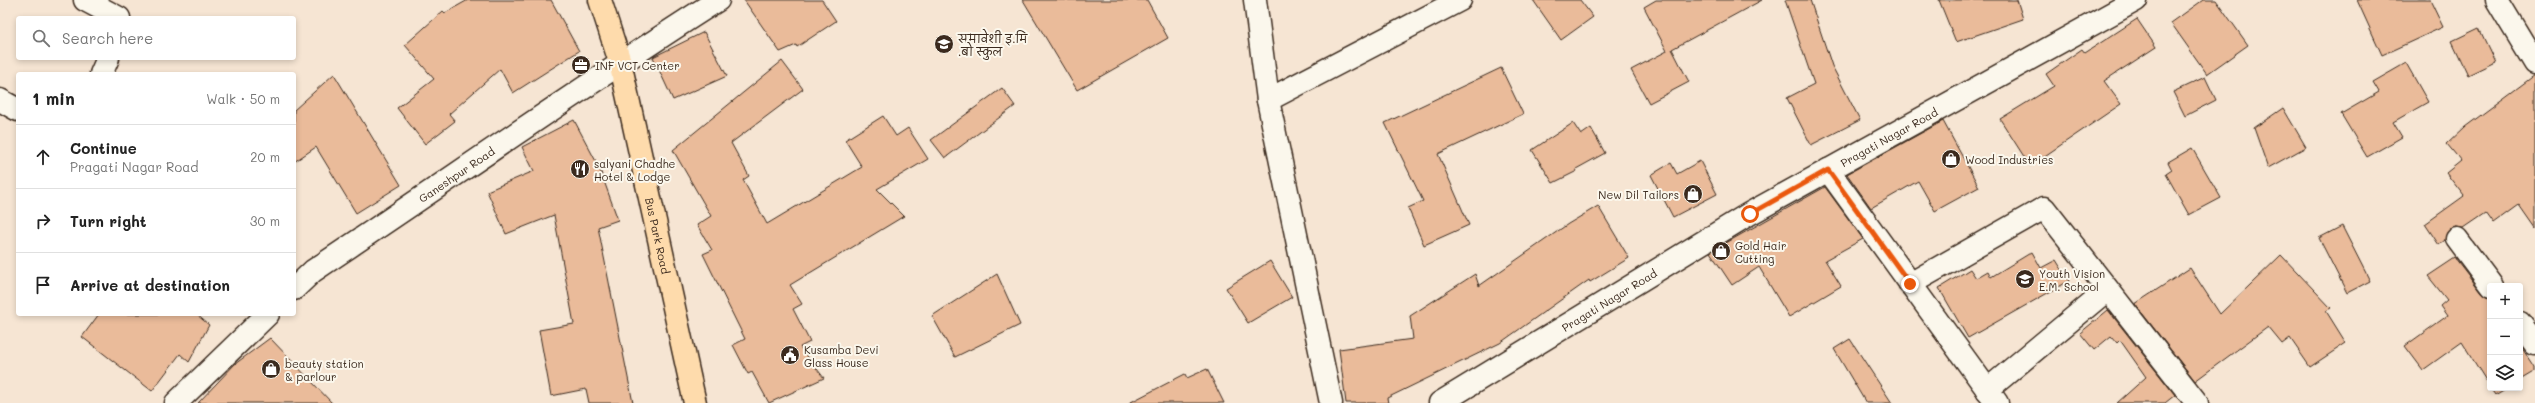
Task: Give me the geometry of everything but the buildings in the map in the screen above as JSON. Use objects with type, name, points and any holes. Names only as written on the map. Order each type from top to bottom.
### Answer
[{"type":"main road","name":"Bus Park Road","points":[[600,0],[620,62],[695,403]]},
{"type":"street","points":[[85,0],[115,16]]},
{"type":"street","name":"Ganeshpur Road","points":[[296,287],[312,271],[502,144],[620,62],[718,0]]},
{"type":"street","points":[[1255,0],[1268,100],[1331,403]]},
{"type":"street","points":[[1268,100],[1460,0]]},
{"type":"street","name":"Pragati Nagar Road","points":[[1440,403],[1750,214],[2136,0]]},
{"type":"street","points":[[2497,0],[2535,63]]},
{"type":"street","points":[[0,100],[16,109]]},
{"type":"street","points":[[1828,170],[1992,396],[2107,290]]},
{"type":"street","points":[[1910,284],[2044,208],[2197,403]]},
{"type":"street","points":[[2457,239],[2490,283]]},
{"type":"street","points":[[176,403],[266,316]]},
{"type":"street","points":[[2523,327],[2535,343]]},
{"type":"place","name":"समावेशी इ.मि .बाे स्कुल","points":[[944,44]]},
{"type":"place","name":"INF VCT Center","points":[[581,65]]},
{"type":"place","name":"Wood Industries","points":[[1951,159]]},
{"type":"place","name":"salyani Chadhe Hotel & Lodge","points":[[580,169]]},
{"type":"place","name":"New Dil Tailors","points":[[1693,194]]},
{"type":"place","name":"Gold Hair Cutting","points":[[1721,251]]},
{"type":"place","name":"Youth Vision E.M. School","points":[[2025,279]]},
{"type":"place","name":"Kusamba Devi Glass House","points":[[790,355]]},
{"type":"place","name":"beauty station & parlour","points":[[271,369]]},
{"type":"route","points":[[1750,214],[1828,170],[1910,284]]}]
